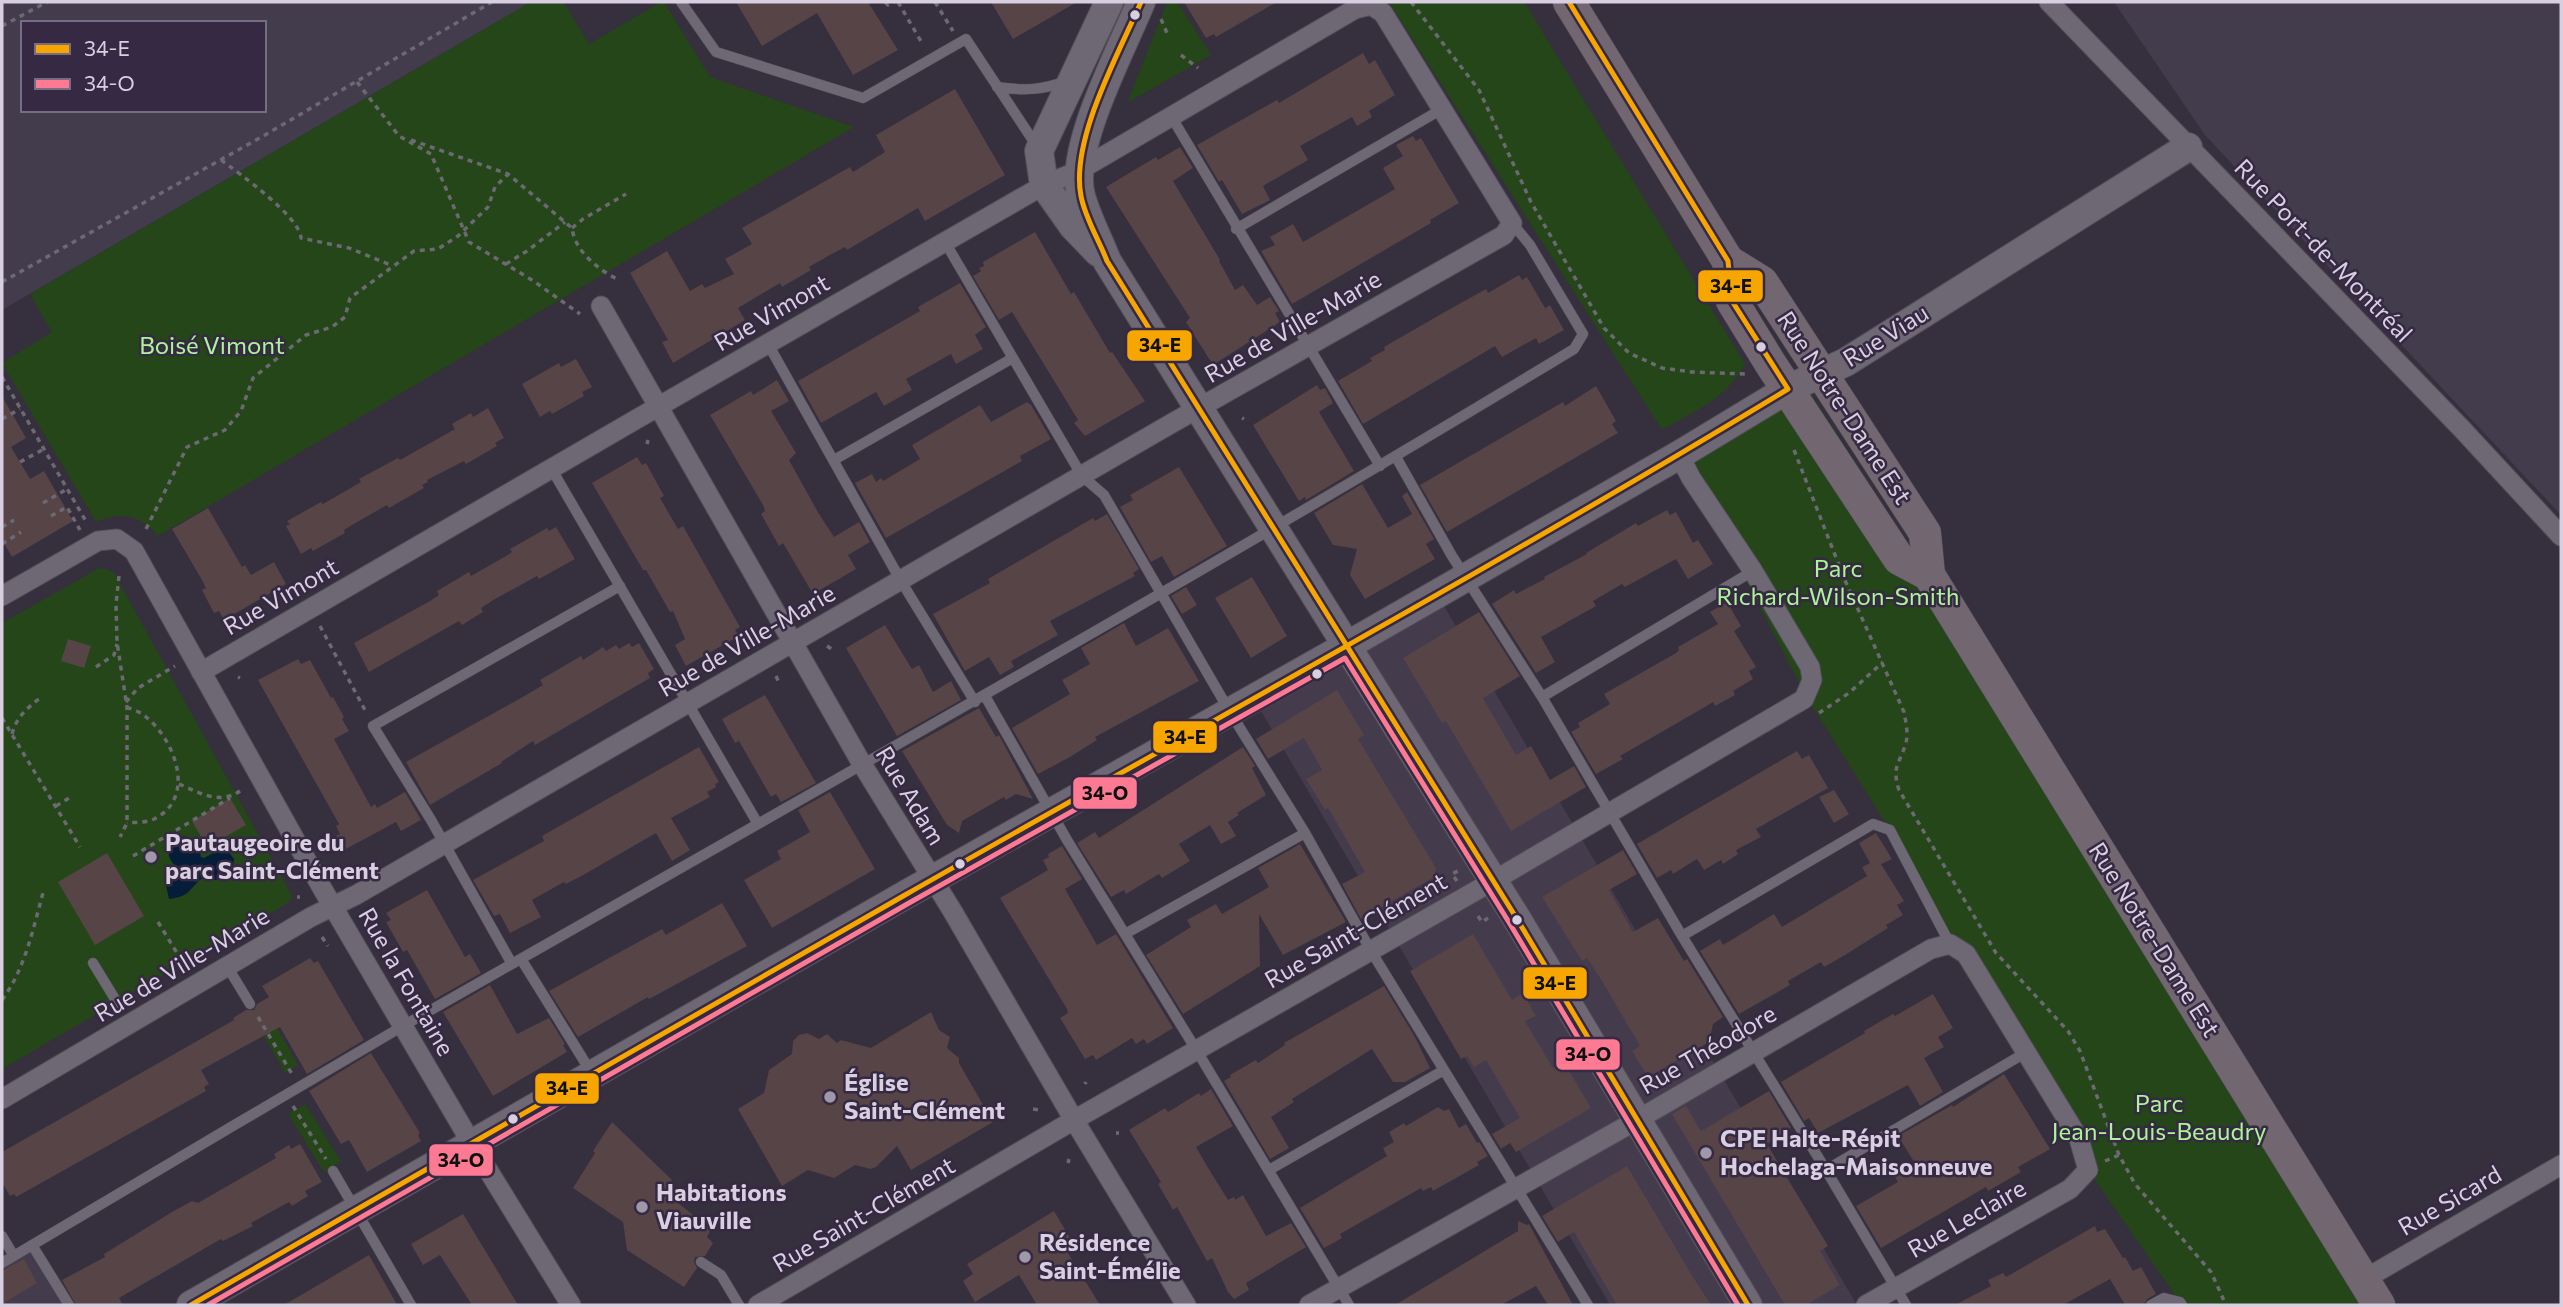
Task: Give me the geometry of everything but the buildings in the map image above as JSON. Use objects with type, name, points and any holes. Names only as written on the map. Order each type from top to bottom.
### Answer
[{"type":"main road","points":[[1107,261],[1073,226],[1045,185],[1039,151],[1109,2]]},
{"type":"main road","points":[[1140,2],[1085,135],[1078,171],[1080,196],[1107,261],[1493,881],[1748,1305]]},
{"type":"main road","name":"Rue Notre-Dame Est","points":[[1569,2],[1728,261],[1732,300],[1899,559],[1929,575]]},
{"type":"main road","name":"Rue Viau","points":[[191,1305],[933,879],[1348,646],[1788,389],[1846,362],[2188,147]]},
{"type":"main road","name":"Rue Notre-Dame Est","points":[[1728,261],[1762,282],[1925,533],[1929,575],[2371,1293]]},
{"type":"street","name":"Rue Port-de-Montréal","points":[[2049,2],[2451,418],[2561,536]]},
{"type":"street","name":"Rue Vimont","points":[[201,672],[657,407],[1045,185],[1078,171],[1355,9],[1371,5],[1383,13],[1442,109]]},
{"type":"street","points":[[1442,109],[1513,223]]},
{"type":"street","name":"Rue de Ville-Marie","points":[[2,1099],[227,966],[1504,235],[1513,223]]},
{"type":"street","name":"Rue Adam","points":[[601,306],[862,764],[1186,1305]]},
{"type":"street","name":"Rue Saint-Clément","points":[[758,1305],[1804,699],[1812,680],[1810,667],[1679,455]]},
{"type":"street","name":"Rue la Fontaine","points":[[2,596],[98,541],[117,539],[134,551],[333,906],[472,1144],[571,1305]]},
{"type":"street","points":[[1950,944],[1965,954],[2025,1053]]},
{"type":"street","name":"Rue Théodore","points":[[1309,1305],[1344,1297],[1516,1187],[1931,949],[1950,944]]},
{"type":"street","name":"Rue Leclaire","points":[[1866,1305],[2070,1189],[2088,1170],[2079,1139],[2025,1053]]},
{"type":"street","name":"Rue Sicard","points":[[2371,1293],[2561,1165]]},
{"type":"lane","points":[[681,2],[716,52],[863,98],[966,39],[1029,131],[1039,151]]},
{"type":"lane","points":[[998,88],[1043,90],[1071,80]]},
{"type":"lane","points":[[1236,229],[1442,109]]},
{"type":"lane","points":[[1171,116],[1236,229],[1380,466]]},
{"type":"lane","points":[[2,1263],[403,1026],[980,699],[1396,457],[1574,349],[1583,334],[1530,245],[1513,223]]},
{"type":"lane","points":[[945,242],[1011,359],[1082,476],[1104,495],[1230,712],[1305,833],[1371,951],[1588,1305]]},
{"type":"lane","points":[[768,344],[901,581],[1052,812],[1344,1297]]},
{"type":"lane","points":[[834,460],[1011,359]]},
{"type":"lane","points":[[1396,457],[1465,578],[1542,697],[1682,936],[1906,1305]]},
{"type":"lane","points":[[551,468],[758,824]]},
{"type":"lane","points":[[1542,697],[1753,571]]},
{"type":"lane","points":[[592,1074],[517,962],[373,726],[620,586]]},
{"type":"lane","points":[[1682,936],[1873,824],[1890,830],[1950,944]]},
{"type":"lane","points":[[1125,934],[1305,833]]},
{"type":"lane","points":[[93,963],[118,1004]]},
{"type":"lane","points":[[227,966],[250,1004]]},
{"type":"lane","points":[[1826,1170],[2025,1053]]},
{"type":"lane","points":[[1269,1170],[1444,1070]]},
{"type":"lane","points":[[333,1171],[411,1305]]},
{"type":"lane","points":[[2,1236],[14,1256]]},
{"type":"lane","points":[[32,1245],[69,1305]]},
{"type":"lane","points":[[701,1262],[721,1275],[739,1305]]},
{"type":"lane","points":[[2151,1305],[2164,1298],[2182,1305]]},
{"type":"path","points":[[2,26],[47,2]]},
{"type":"path","points":[[2,282],[221,160],[492,2]]},
{"type":"path","points":[[885,2],[888,5],[896,2],[922,43]]},
{"type":"path","points":[[935,2],[960,42]]},
{"type":"path","points":[[1411,2],[1479,90],[1531,202],[1604,328],[1629,354],[1662,368],[1745,374]]},
{"type":"path","points":[[1181,55],[1198,68]]},
{"type":"path","points":[[357,82],[399,136],[432,155],[469,242],[580,314]]},
{"type":"path","points":[[399,136],[508,174],[572,228],[573,239],[599,270],[619,280]]},
{"type":"path","points":[[221,160],[254,184],[287,215],[301,231],[301,238],[349,248],[393,267]]},
{"type":"path","points":[[146,528],[187,447],[225,430],[241,411],[253,378],[306,335],[332,327],[345,317],[350,298],[414,251],[438,249],[464,230],[488,207],[495,187],[508,174]]},
{"type":"path","points":[[572,228],[626,194]]},
{"type":"path","points":[[506,264],[565,222]]},
{"type":"path","points":[[2,377],[90,530]]},
{"type":"path","points":[[2,419],[20,409]]},
{"type":"path","points":[[1792,443],[1844,578],[1904,712],[1906,745],[1896,766],[1895,776],[1899,790],[1996,953],[2068,1031],[2080,1051],[2119,1155],[2135,1184],[2211,1272],[2226,1305]]},
{"type":"path","points":[[20,462],[44,449]]},
{"type":"path","points":[[43,503],[67,489]]},
{"type":"path","points":[[51,516],[67,507],[83,534]]},
{"type":"path","points":[[2,527],[14,520]]},
{"type":"path","points":[[2,544],[21,532]]},
{"type":"path","points":[[119,576],[116,604],[117,642],[127,704],[127,823],[120,837]]},
{"type":"path","points":[[310,609],[373,726]]},
{"type":"path","points":[[96,667],[114,655],[117,642]]},
{"type":"path","points":[[827,646],[833,650]]},
{"type":"path","points":[[127,704],[138,688],[175,667]]},
{"type":"path","points":[[776,676],[780,685]]},
{"type":"path","points":[[12,734],[15,721],[43,696]]},
{"type":"path","points":[[127,704],[145,715],[167,740],[174,756],[179,784],[175,800],[165,812],[152,820],[127,823]]},
{"type":"path","points":[[2,718],[80,847]]},
{"type":"path","points":[[179,784],[216,798],[230,798]]},
{"type":"path","points":[[133,856],[240,791]]},
{"type":"path","points":[[56,806],[69,798]]},
{"type":"path","points":[[1458,883],[1452,874],[1464,867]]},
{"type":"path","points":[[2,1000],[12,987],[24,958],[43,893]]},
{"type":"path","points":[[366,914],[373,920]]},
{"type":"path","points":[[1478,916],[1482,922],[1493,915]]},
{"type":"path","points":[[158,922],[186,965]]},
{"type":"path","points":[[322,937],[328,946]]},
{"type":"path","points":[[250,1004],[300,1087]]},
{"type":"path","points":[[286,1095],[333,1171]]},
{"type":"path","points":[[1032,1110],[1039,1110]]},
{"type":"shaded area","points":[[2,2],[531,2],[2,310]]},
{"type":"shaded area","points":[[2114,2],[2561,2],[2561,515],[2205,135]]},
{"type":"shaded area","points":[[1437,594],[1857,1305],[1610,1305],[1254,699]]},
{"type":"shaded area","points":[[32,1247],[69,1305],[2,1305],[2,1264]]},
{"type":"green space","name":"Boisé Vimont","points":[[531,2],[563,2],[589,44],[664,2],[710,77],[854,127],[158,536],[145,523],[130,517],[114,517],[96,522],[2,363],[52,332],[30,294]]},
{"type":"green space","points":[[1167,2],[1177,2],[1211,55],[1127,103]]},
{"type":"green space","points":[[1389,2],[1524,2],[1745,364],[1719,395],[1662,430]]},
{"type":"green space","name":"Parc Jean-Louis-Beaudry","points":[[1804,383],[1954,615],[2378,1305],[2182,1305],[2088,1170],[1950,944],[1890,830],[1809,701],[1679,455]]},
{"type":"green space","points":[[99,568],[114,573],[292,896],[289,902],[281,907],[2,1069],[2,623]]},
{"type":"green space","points":[[263,1004],[298,1065],[285,1073],[250,1012]]},
{"type":"green space","points":[[305,1104],[341,1161],[324,1172],[288,1114]]},
{"type":"water","points":[[184,836],[198,845],[201,857],[219,850],[228,851],[234,859],[233,868],[216,880],[201,879],[185,894],[169,899],[164,876],[182,872],[170,860],[169,848],[171,843]]},
{"type":"transit line","name":"34-E","points":[[1141,2],[1109,71],[1089,123],[1083,149],[1081,196],[1107,261],[1517,919],[1748,1305]]},
{"type":"transit line","name":"34-E","points":[[191,1305],[905,895],[1459,582],[1788,389],[1732,301],[1728,261],[1569,2]]},
{"type":"transit line","name":"34-O","points":[[208,1305],[909,903],[1345,658],[1510,924],[1738,1305]]},
{"type":"place","name":"Pautaugeoire du parc Saint-Clément","points":[[151,857]]},
{"type":"place","name":"Église Saint-Clément","points":[[830,1097]]},
{"type":"place","name":"CPE Halte-Répit Hochelaga-Maisonneuve","points":[[1706,1153]]},
{"type":"place","name":"Habitations Viauville","points":[[642,1207]]},
{"type":"place","name":"Résidence Saint-Émélie","points":[[1025,1257]]},
{"type":"park label","name":"Parc Richard-Wilson-Smith","points":[[1838,583]]}]
